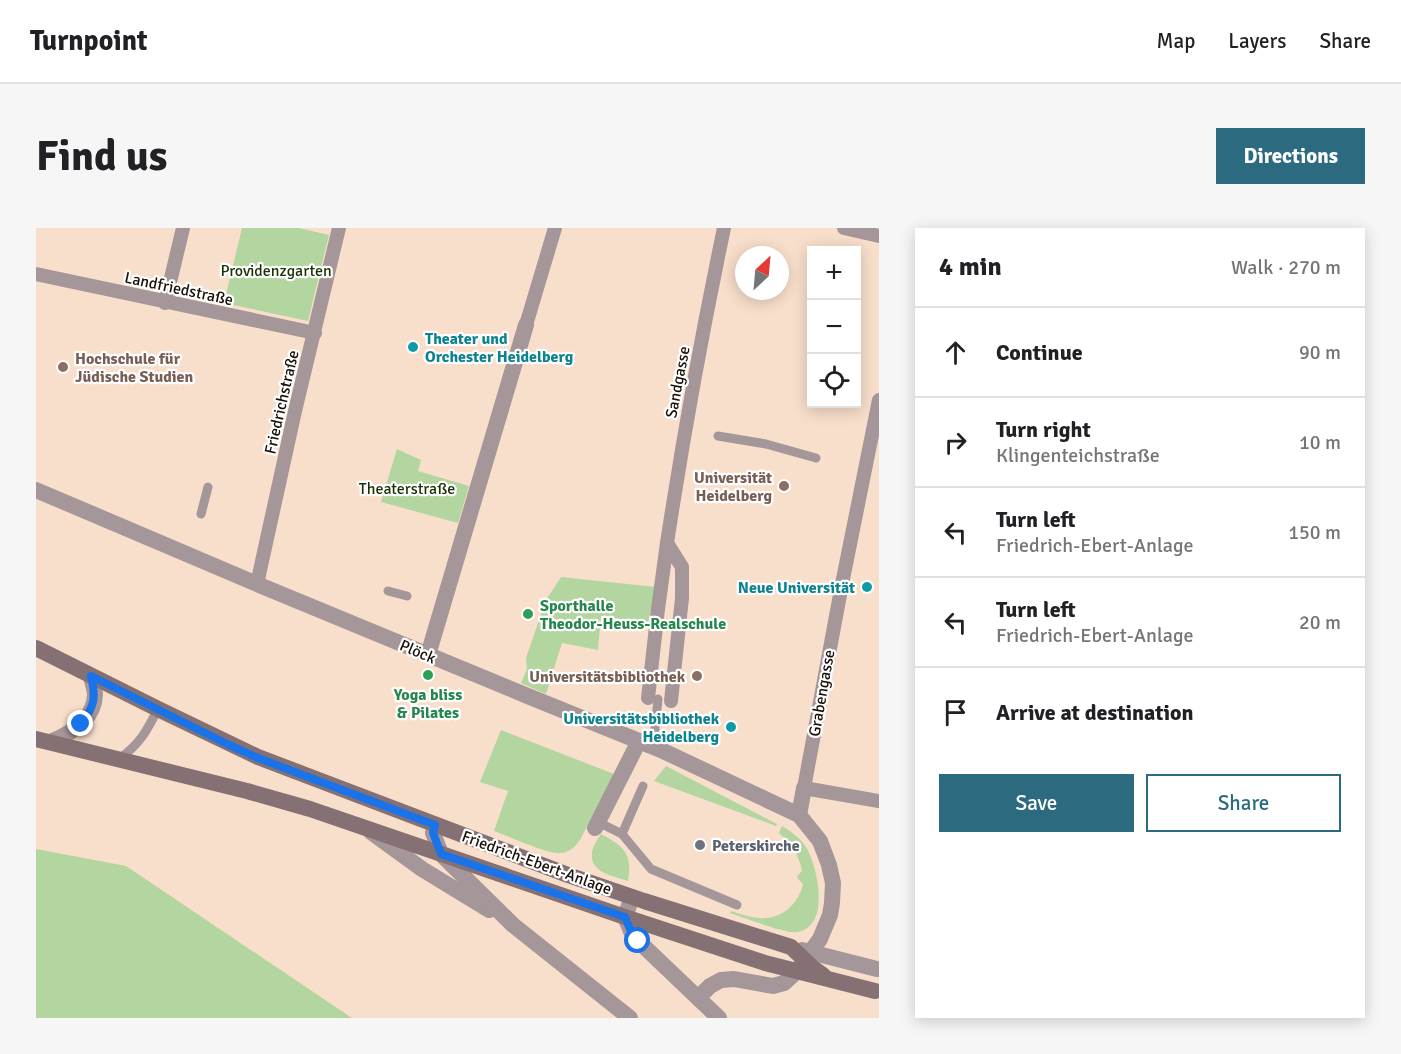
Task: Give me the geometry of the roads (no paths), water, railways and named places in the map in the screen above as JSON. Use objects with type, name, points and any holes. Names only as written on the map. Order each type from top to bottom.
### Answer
[{"type":"main road","name":"Friedrich-Ebert-Anlage","points":[[36,648],[158,710],[434,840],[568,875],[791,947],[805,962],[829,979],[875,991]]},
{"type":"main road","points":[[43,740],[278,800],[363,826],[434,840],[625,917],[765,963],[805,962]]},
{"type":"street","points":[[165,303],[183,228]]},
{"type":"street","name":"Friedrichstraße","points":[[257,584],[295,411],[339,228]]},
{"type":"street","points":[[428,656],[437,605],[555,228]]},
{"type":"street","name":"Sandgasse","points":[[659,699],[657,609],[666,543],[690,431],[724,228]]},
{"type":"street","points":[[844,228],[879,236]]},
{"type":"street","name":"Landfriedstraße","points":[[36,274],[315,333]]},
{"type":"street","name":"Grabengasse","points":[[799,815],[826,626],[860,467],[879,400]]},
{"type":"street","name":"Plöck","points":[[36,490],[192,551],[257,584],[646,744],[799,815]]},
{"type":"street","name":"Sandgasse","points":[[659,699],[682,598],[682,567],[666,543]]},
{"type":"street","points":[[43,740],[70,733],[81,724],[92,707],[95,692],[91,676]]},
{"type":"street","points":[[597,825],[646,744]]},
{"type":"street","points":[[804,788],[879,801]]},
{"type":"street","points":[[698,998],[716,981],[734,979],[773,986],[784,983],[805,962],[828,921],[833,883],[830,865],[820,841],[799,815]]},
{"type":"street","points":[[363,826],[422,869],[513,925],[630,1018]]},
{"type":"street","points":[[422,869],[434,840],[513,925]]},
{"type":"street","points":[[632,897],[625,917],[634,938],[719,1018]]},
{"type":"street","points":[[805,962],[877,969]]},
{"type":"lane","points":[[718,436],[766,444],[816,458]]},
{"type":"lane","points":[[201,514],[208,487]]},
{"type":"lane","points":[[388,591],[407,596]]},
{"type":"lane","name":"Sandgasse","points":[[646,744],[659,699]]},
{"type":"lane","points":[[118,759],[141,740],[158,710]]},
{"type":"lane","points":[[622,834],[643,786]]},
{"type":"lane","points":[[597,825],[622,834],[651,869],[737,905]]},
{"type":"place","name":"Theater und Orchester Heidelberg","points":[[413,347]]},
{"type":"place","name":"Hochschule für Jüdische Studien","points":[[63,367]]},
{"type":"place","name":"Universität Heidelberg","points":[[784,486]]},
{"type":"place","name":"Neue Universität","points":[[867,587]]},
{"type":"place","name":"Sporthalle Theodor-Heuss-Realschule","points":[[528,614]]},
{"type":"place","name":"Yoga bliss & Pilates","points":[[428,675]]},
{"type":"place","name":"Universitätsbibliothek","points":[[697,676]]},
{"type":"place","name":"Universitätsbibliothek Heidelberg","points":[[731,727]]},
{"type":"place","name":"Peterskirche","points":[[700,845]]},
{"type":"park label","name":"Providenzgarten","points":[[276,270]]},
{"type":"park label","name":"Theaterstraße","points":[[407,488]]}]
